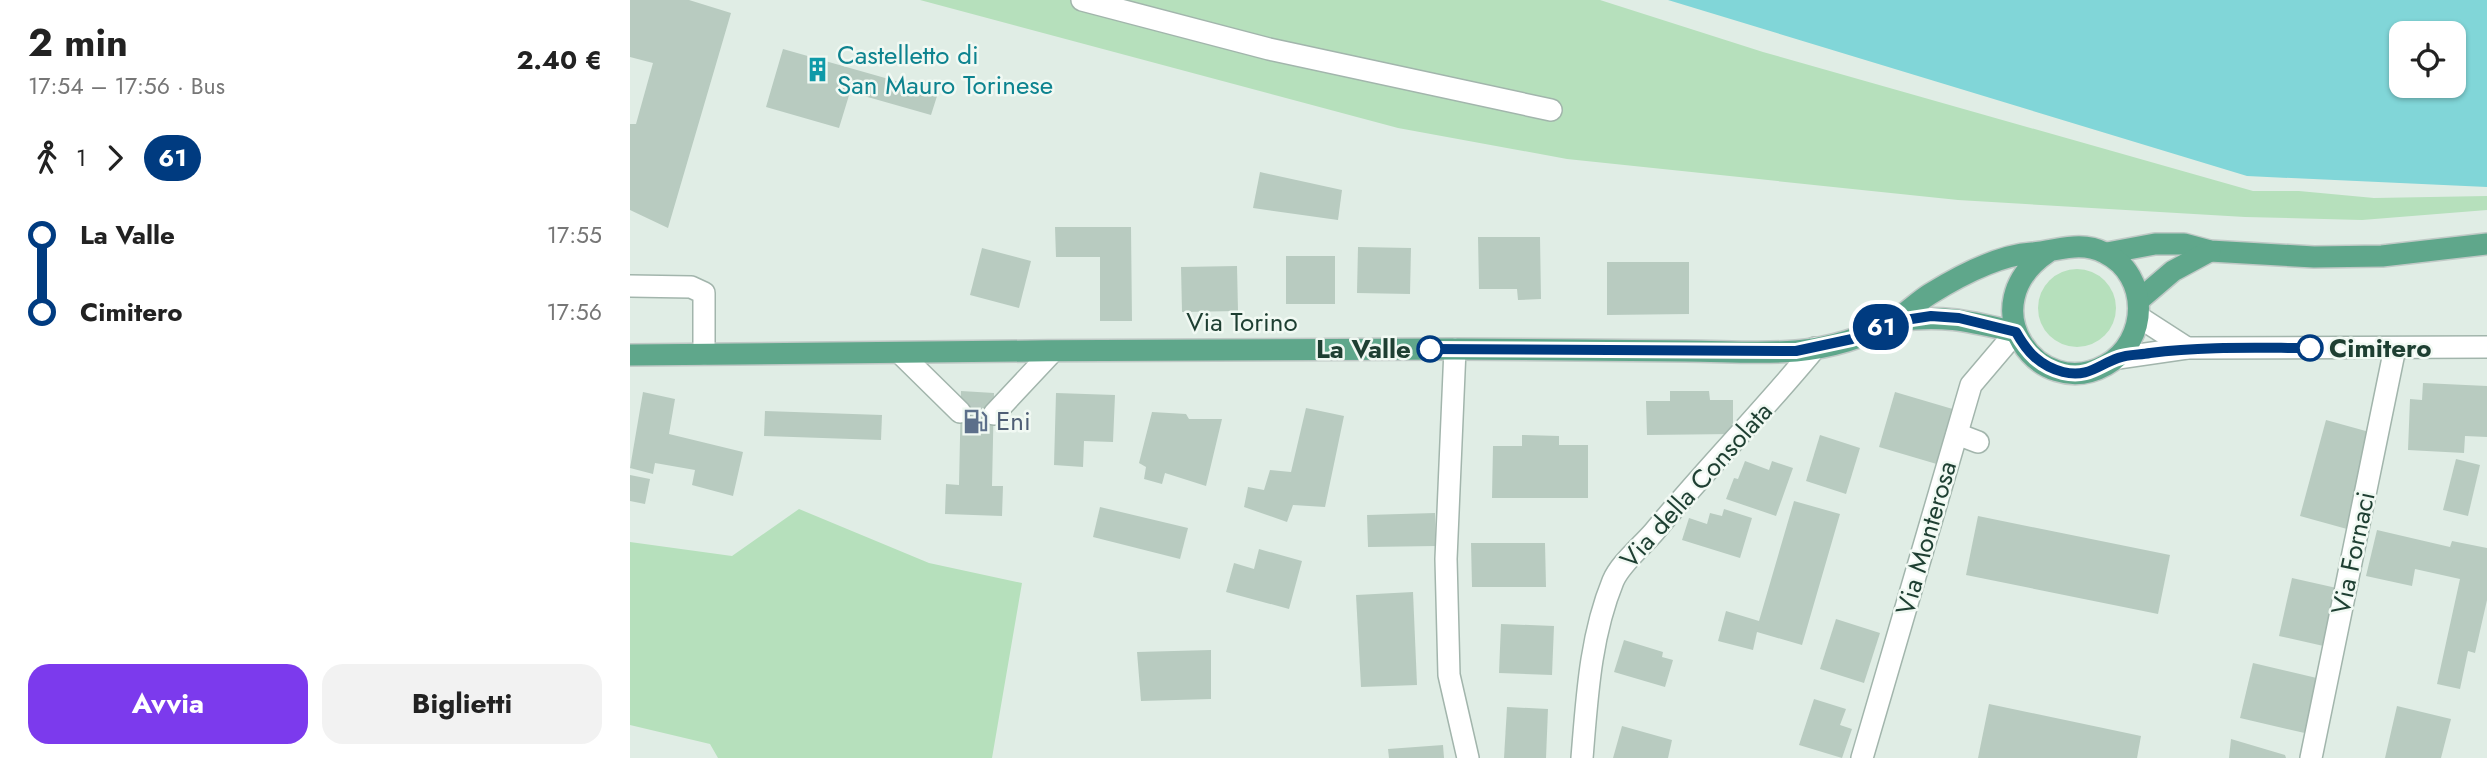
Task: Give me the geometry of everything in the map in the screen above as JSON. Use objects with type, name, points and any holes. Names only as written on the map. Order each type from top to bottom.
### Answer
[{"type":"main road","points":[[2107,253],[2155,244],[2185,244],[2210,251],[2315,257],[2382,256],[2487,244]]},
{"type":"main road","name":"Via Torino","points":[[630,355],[1455,349],[1796,351],[1852,339],[1892,322],[1932,293],[1996,261],[2022,253],[2048,252],[2065,246],[2085,246],[2107,253]]},
{"type":"main road","points":[[2139,308],[2173,271],[2210,251]]},
{"type":"main road","points":[[2048,252],[2032,262],[2020,278],[2013,295],[2012,312],[2016,332],[2026,350],[2046,366],[2066,373],[2086,373],[2102,368],[2118,358],[2134,337],[2139,308],[2134,283],[2123,266],[2107,253]]},
{"type":"main road","name":"Via Torino","points":[[1892,322],[1931,316],[1959,318],[2016,332]]},
{"type":"street","points":[[1082,0],[1269,49],[1551,110]]},
{"type":"street","points":[[630,286],[691,287],[704,293],[704,354]]},
{"type":"street","points":[[2139,308],[2187,348]]},
{"type":"street","name":"Via Monterosa","points":[[1861,758],[1971,385],[2016,332]]},
{"type":"street","points":[[2118,358],[2187,348],[2487,347]]},
{"type":"street","name":"Via della Consolata","points":[[1582,758],[1595,643],[1614,578],[1679,502],[1755,421],[1815,348]]},
{"type":"street","name":"Via Fornaci","points":[[2311,758],[2395,348]]},
{"type":"street","points":[[1455,349],[1446,559],[1449,675],[1468,758]]},
{"type":"street","points":[[994,414],[1052,352]]},
{"type":"street","points":[[900,353],[960,412]]},
{"type":"street","points":[[1957,434],[1978,442]]},
{"type":"green space","points":[[920,0],[1600,0],[1763,52],[2253,191],[2299,191],[2374,198],[2487,196],[2487,210],[2362,220],[2245,217],[1958,200],[1567,159],[1398,128]]},
{"type":"green space","points":[[2077,269],[2092,272],[2105,280],[2113,293],[2116,308],[2113,323],[2105,336],[2092,344],[2077,347],[2062,344],[2049,336],[2041,323],[2038,308],[2041,293],[2049,280],[2062,272]]},
{"type":"green space","points":[[799,509],[929,563],[1022,583],[992,758],[718,758],[710,744],[630,725],[630,542],[732,556]]},
{"type":"water","points":[[1668,0],[2487,0],[2487,187],[2247,176]]},
{"type":"building","points":[[630,0],[689,0],[731,13],[668,228],[630,210],[630,124],[636,124],[653,63],[630,57]]},
{"type":"building","name":"Castelletto di San Mauro Torinese","points":[[783,49],[938,93],[931,115],[850,92],[839,128],[766,107]]},
{"type":"building","points":[[1260,172],[1342,190],[1338,220],[1253,208]]},
{"type":"building","points":[[1055,227],[1131,227],[1132,321],[1100,321],[1100,257],[1056,257]]},
{"type":"building","points":[[1478,237],[1540,237],[1541,299],[1518,300],[1517,289],[1479,289]]},
{"type":"building","points":[[1358,247],[1411,248],[1410,294],[1357,293]]},
{"type":"building","points":[[982,248],[1031,261],[1019,308],[970,295]]},
{"type":"building","points":[[1286,256],[1335,256],[1335,304],[1286,304]]},
{"type":"building","points":[[1607,262],[1689,262],[1689,314],[1607,315]]},
{"type":"building","points":[[1237,266],[1238,311],[1182,312],[1181,267]]},
{"type":"building","points":[[2423,383],[2487,386],[2487,437],[2465,436],[2464,453],[2408,450],[2410,399],[2422,400]]},
{"type":"building","points":[[961,391],[994,393],[992,486],[1003,486],[1002,516],[945,514],[946,484],[959,485]]},
{"type":"building","points":[[1670,391],[1709,391],[1710,400],[1733,400],[1733,434],[1647,435],[1646,401],[1670,401]]},
{"type":"building","points":[[643,392],[675,399],[669,434],[743,452],[733,496],[692,485],[695,470],[655,463],[653,474],[630,468]]},
{"type":"building","points":[[1895,392],[1956,410],[1940,465],[1879,447]]},
{"type":"building","points":[[1056,393],[1115,395],[1113,442],[1084,441],[1083,467],[1054,465]]},
{"type":"building","points":[[1306,408],[1344,416],[1325,507],[1293,505],[1287,522],[1244,507],[1248,487],[1264,490],[1270,470],[1291,472]]},
{"type":"building","points":[[765,411],[882,415],[881,440],[764,436]]},
{"type":"building","points":[[1152,412],[1186,414],[1189,419],[1222,419],[1206,486],[1165,473],[1162,484],[1144,479],[1146,467],[1139,463]]},
{"type":"building","points":[[2326,420],[2373,433],[2347,529],[2300,516]]},
{"type":"building","points":[[1522,435],[1559,436],[1559,445],[1588,445],[1588,498],[1492,498],[1493,446],[1522,446]]},
{"type":"building","points":[[1820,435],[1860,448],[1846,494],[1806,481]]},
{"type":"building","points":[[2456,459],[2480,465],[2468,516],[2443,510]]},
{"type":"building","points":[[1745,461],[1769,470],[1772,461],[1793,468],[1776,516],[1726,499],[1734,478],[1738,479]]},
{"type":"building","points":[[630,475],[650,479],[645,504],[630,501]]},
{"type":"building","points":[[1794,501],[1840,514],[1802,645],[1757,632],[1753,650],[1718,641],[1726,611],[1759,621]]},
{"type":"building","points":[[1100,507],[1188,528],[1180,559],[1093,537]]},
{"type":"building","points":[[1724,509],[1752,518],[1740,558],[1682,540],[1689,518],[1707,524],[1710,513],[1722,516]]},
{"type":"building","points":[[1435,513],[1436,546],[1368,547],[1367,515]]},
{"type":"building","points":[[1978,516],[2170,555],[2158,614],[1966,575]]},
{"type":"building","points":[[2377,530],[2450,547],[2452,541],[2487,548],[2487,600],[2475,653],[2468,651],[2460,689],[2437,684],[2460,579],[2415,569],[2412,586],[2366,576]]},
{"type":"building","points":[[1471,543],[1545,543],[1546,587],[1472,587]]},
{"type":"building","points":[[1259,549],[1302,561],[1289,609],[1226,592],[1234,563],[1254,569]]},
{"type":"building","points":[[2292,578],[2341,589],[2328,647],[2279,636]]},
{"type":"building","points":[[1413,592],[1417,685],[1361,687],[1356,595]]},
{"type":"building","points":[[1836,619],[1880,633],[1864,683],[1820,669]]},
{"type":"building","points":[[1501,624],[1554,626],[1552,675],[1499,673]]},
{"type":"building","points":[[1624,640],[1663,652],[1662,657],[1673,660],[1665,687],[1614,672]]},
{"type":"building","points":[[1211,650],[1211,699],[1141,701],[1137,652]]},
{"type":"building","points":[[2253,663],[2321,679],[2309,734],[2240,718]]},
{"type":"building","points":[[1814,699],[1846,709],[1840,725],[1852,729],[1842,758],[1799,745]]},
{"type":"building","points":[[1989,704],[2141,736],[2137,758],[1978,758]]},
{"type":"building","points":[[2397,706],[2451,719],[2441,758],[2385,758]]},
{"type":"building","points":[[1507,707],[1548,709],[1546,758],[1504,758]]},
{"type":"building","points":[[1622,726],[1672,740],[1668,758],[1613,758]]},
{"type":"building","points":[[2231,739],[2285,755],[2286,758],[2229,758]]},
{"type":"building","points":[[1443,745],[1444,758],[1389,758],[1388,749]]},
{"type":"tunnel","points":[[960,412],[994,414]]},
{"type":"bus line","name":"61","points":[[1430,349],[1796,351],[1852,339],[1892,322],[1931,316],[1959,318],[2016,332],[2026,350],[2046,366],[2066,373],[2086,373],[2102,368],[2118,358],[2187,348],[2310,348]]},
{"type":"place","name":"Castelletto di San Mauro Torinese","points":[[817,70]]},
{"type":"place","name":"Cimitero","points":[[2310,348]]},
{"type":"place","name":"La Valle","points":[[1430,349]]},
{"type":"place","name":"Eni","points":[[976,421]]}]
